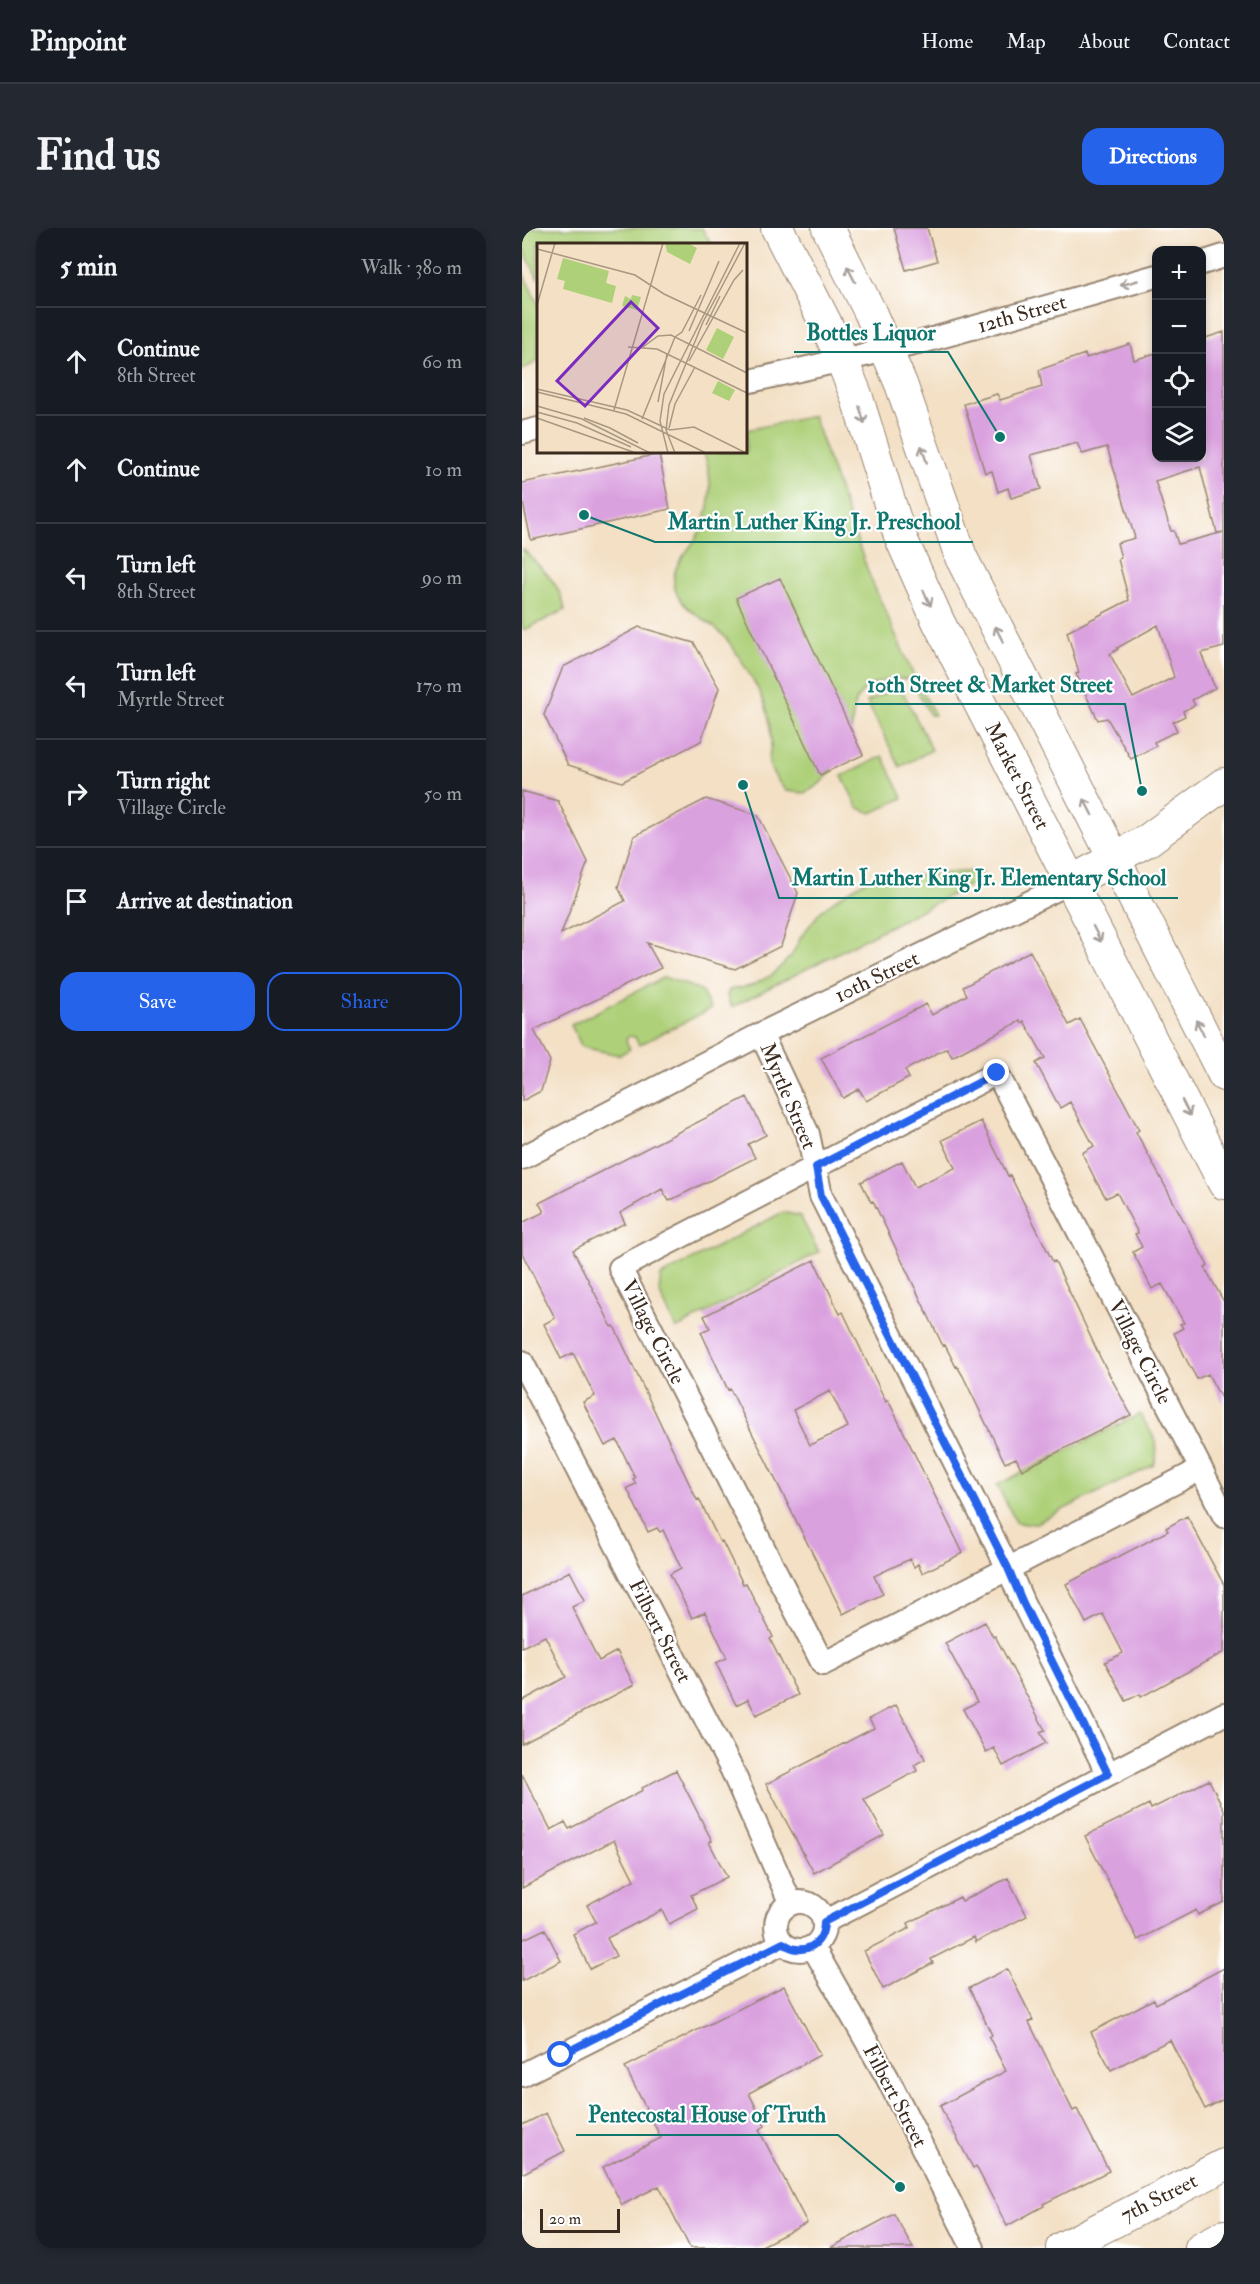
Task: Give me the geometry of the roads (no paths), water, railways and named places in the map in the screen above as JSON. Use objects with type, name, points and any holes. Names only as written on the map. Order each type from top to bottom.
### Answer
[{"type":"main road","name":"Market Street","points":[[777,228],[842,360],[856,395],[900,536],[918,579],[1224,1183]]},
{"type":"main road","points":[[828,228],[901,384],[961,557],[1224,1075]]},
{"type":"main road","name":"10th Street","points":[[1071,882],[1148,840],[1224,784]]},
{"type":"main road","name":"7th Street","points":[[1062,2248],[1224,2165]]},
{"type":"main road","points":[[1201,2248],[1224,2236]]},
{"type":"street","points":[[1206,262],[1224,256]]},
{"type":"street","name":"12th Street","points":[[747,382],[932,339],[1152,277]]},
{"type":"street","points":[[522,433],[537,429]]},
{"type":"street","name":"10th Street","points":[[522,1158],[761,1034],[1071,882]]},
{"type":"street","name":"Myrtle Street","points":[[761,1034],[808,1134],[821,1196],[1008,1568],[1108,1774]]},
{"type":"street","name":"Village Circle","points":[[1200,1469],[823,1664],[620,1268],[997,1073],[1200,1469],[1224,1516]]},
{"type":"street","name":"Filbert Street","points":[[522,1362],[732,1770],[791,1904]]},
{"type":"street","points":[[824,1922],[1224,1714]]},
{"type":"street","points":[[791,1904],[812,1905],[824,1922],[822,1936],[813,1947],[797,1950],[783,1943],[778,1937],[779,1914],[791,1904]]},
{"type":"street","points":[[522,2075],[783,1943]]},
{"type":"street","name":"Filbert Street","points":[[813,1947],[887,2078],[973,2248]]},
{"type":"place","name":"Bottles Liquor","points":[[1000,437]]},
{"type":"place","name":"Martin Luther King Jr. Preschool","points":[[584,515]]},
{"type":"place","name":"Martin Luther King Jr. Elementary School","points":[[743,785]]},
{"type":"place","name":"10th Street & Market Street","points":[[1142,791]]},
{"type":"place","name":"Pentecostal House of Truth","points":[[900,2187]]}]
